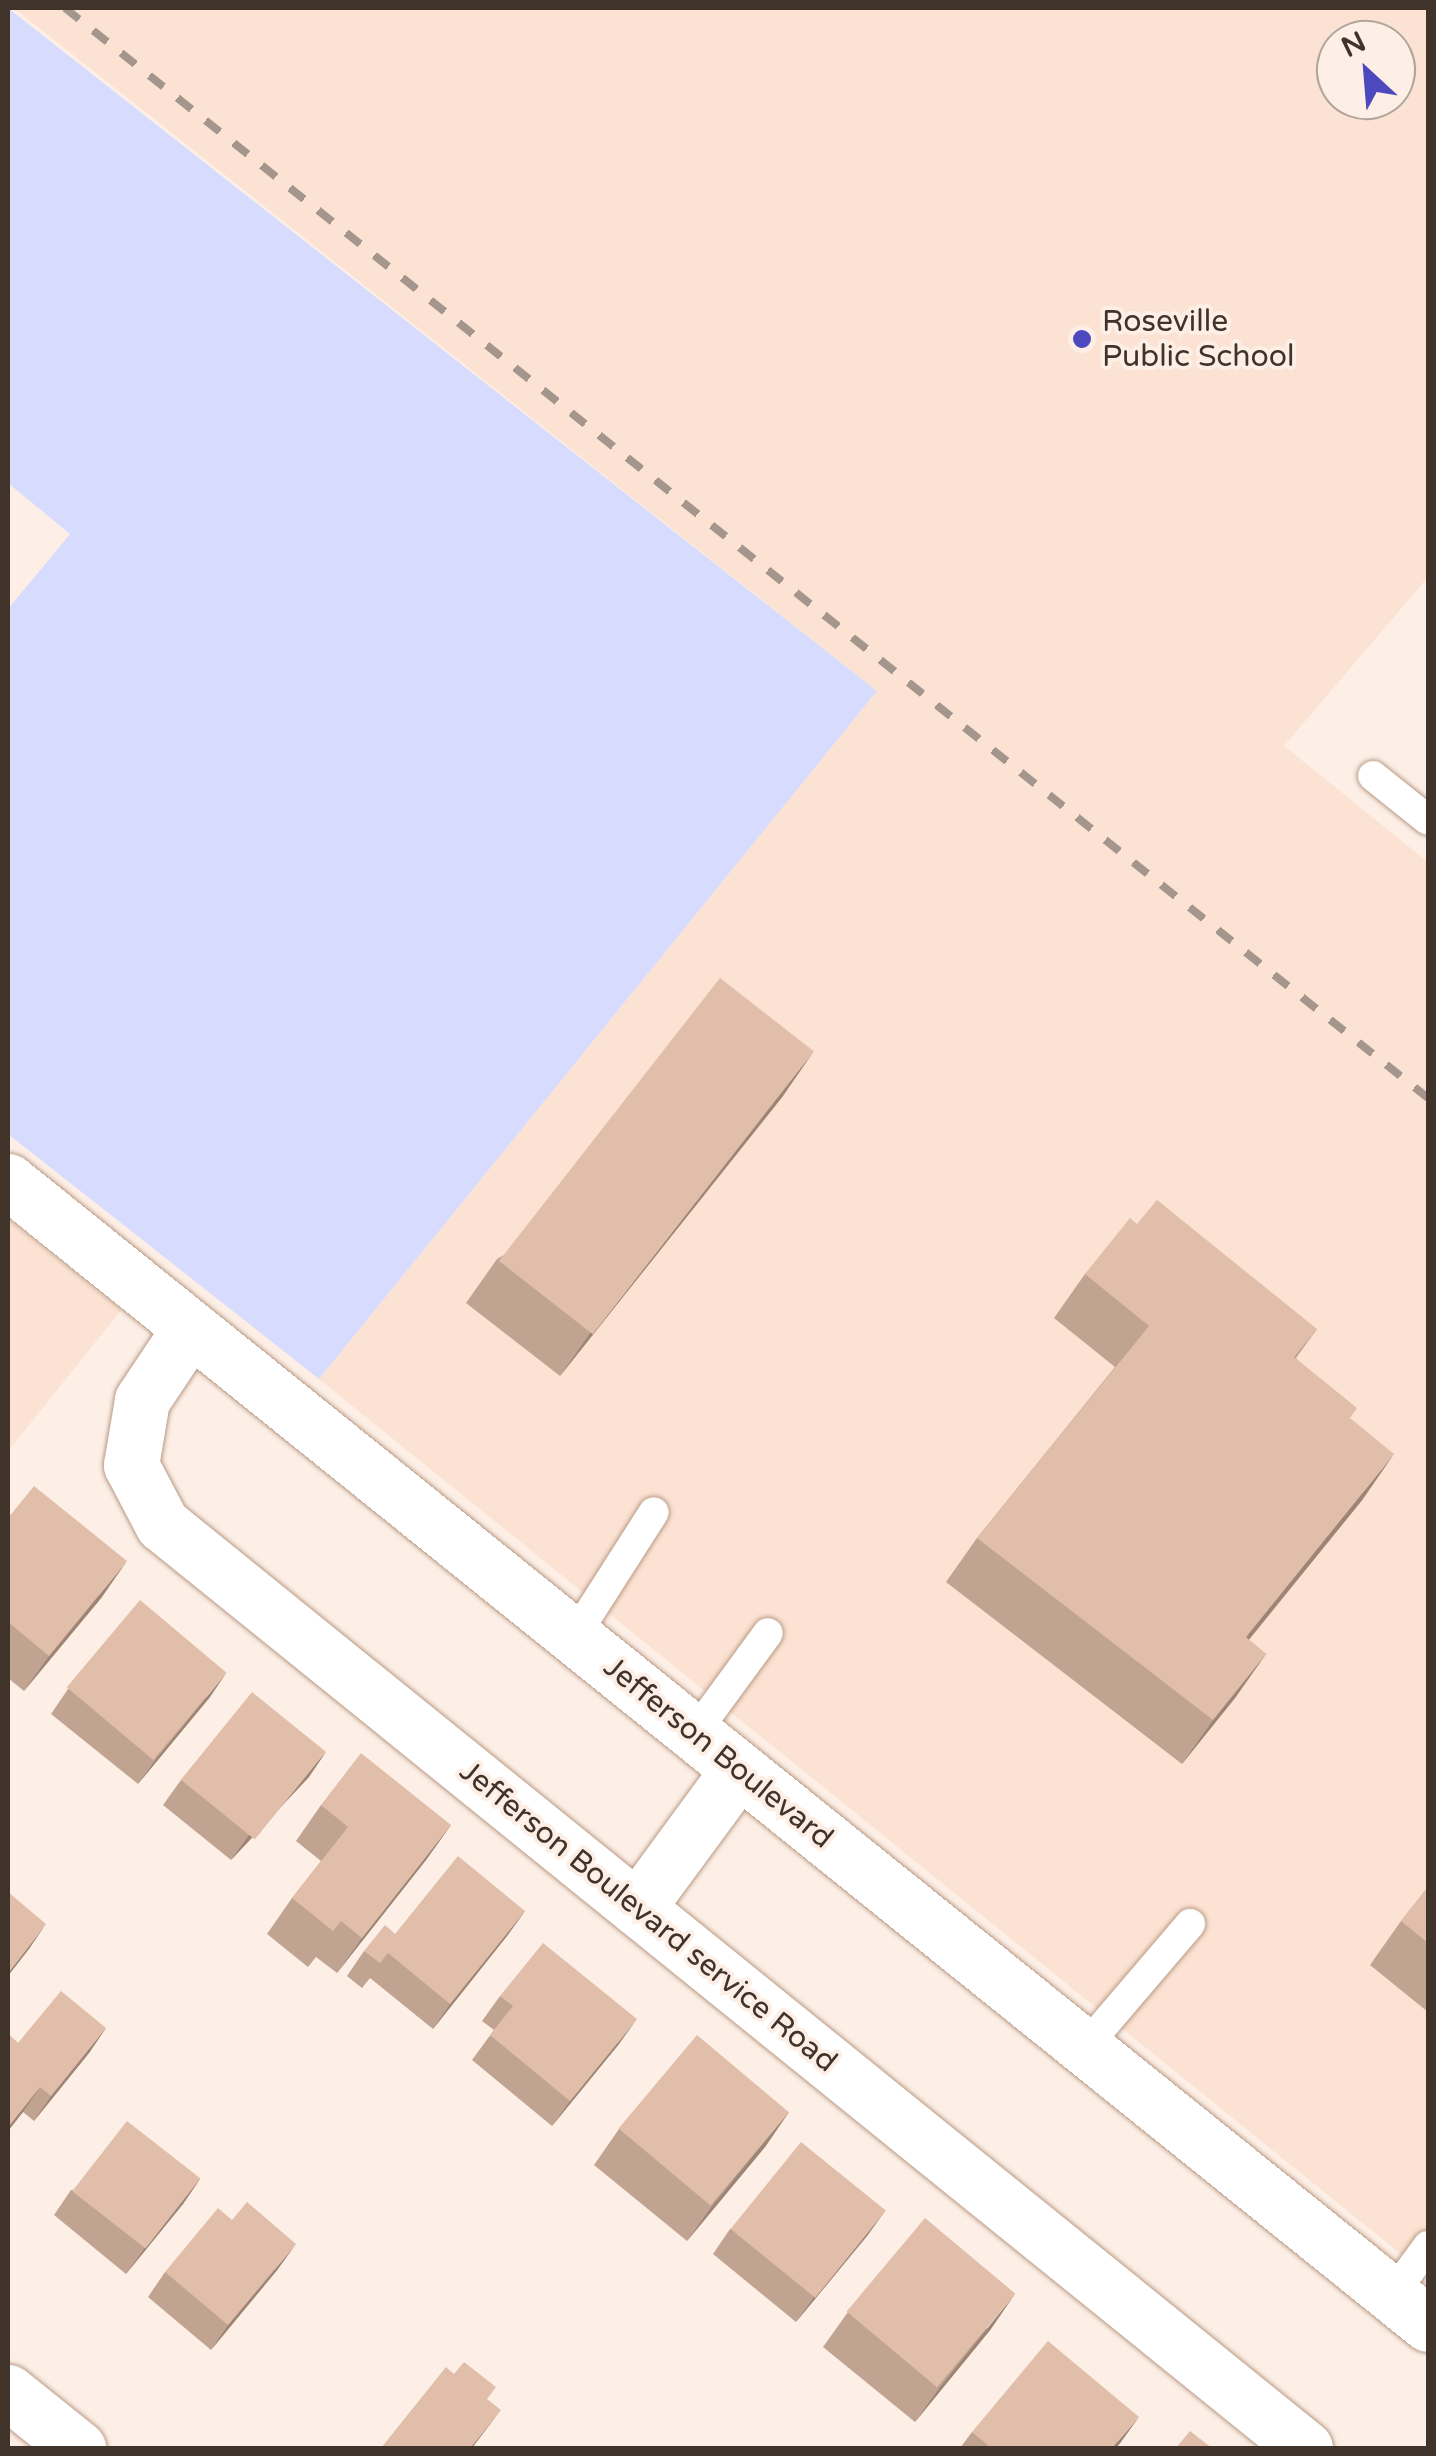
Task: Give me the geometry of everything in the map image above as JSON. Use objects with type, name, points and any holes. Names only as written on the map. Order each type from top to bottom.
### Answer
[{"type":"street","name":"Jefferson Boulevard","points":[[8,1181],[1410,2309]]},
{"type":"street","name":"Jefferson Boulevard service Road","points":[[190,1328],[142,1400],[131,1465],[162,1524],[1305,2448]]},
{"type":"street","points":[[637,1908],[739,1769]]},
{"type":"street","points":[[8,2392],[78,2448]]},
{"type":"lane","points":[[1373,776],[1428,820]]},
{"type":"lane","points":[[574,1637],[654,1512]]},
{"type":"lane","points":[[694,1734],[768,1634]]},
{"type":"lane","points":[[1084,2048],[1190,1924]]},
{"type":"lane","points":[[1410,2309],[1428,2246]]},
{"type":"shaded area","points":[[8,8],[877,691],[319,1379],[8,1134],[8,609],[70,534],[8,483]]},
{"type":"shaded area","points":[[14,8],[1428,8],[1428,577],[1284,746],[1428,862],[1428,2276],[319,1379],[877,691]]},
{"type":"shaded area","points":[[8,1219],[121,1310],[8,1451]]},
{"type":"building","points":[[720,978],[814,1051],[593,1334],[499,1261]]},
{"type":"building","points":[[1157,1200],[1317,1329],[1294,1357],[1357,1408],[1350,1418],[1394,1454],[1246,1637],[1266,1654],[1213,1720],[977,1538],[1149,1326],[1085,1274],[1130,1218],[1137,1224]]},
{"type":"building","points":[[34,1486],[127,1561],[49,1656],[8,1622],[8,1518]]},
{"type":"building","points":[[140,1600],[227,1673],[153,1760],[67,1687]]},
{"type":"building","points":[[252,1692],[326,1752],[255,1840],[181,1780]]},
{"type":"building","points":[[361,1753],[451,1825],[362,1938],[341,1921],[333,1931],[292,1898],[348,1827],[321,1805]]},
{"type":"building","points":[[458,1856],[525,1911],[450,2004],[388,1953],[380,1963],[364,1951],[385,1925],[395,1934]]},
{"type":"building","points":[[1428,1887],[1428,1943],[1401,1921]]},
{"type":"building","points":[[8,1892],[46,1924],[8,1973]]},
{"type":"building","points":[[543,1943],[637,2019],[570,2101],[490,2035],[513,2006],[500,1996]]},
{"type":"building","points":[[61,1991],[106,2028],[51,2096],[40,2087],[9,2126],[8,2034],[18,2043]]},
{"type":"building","points":[[697,2035],[789,2112],[711,2206],[619,2128]]},
{"type":"building","points":[[127,2121],[200,2178],[145,2248],[72,2191]]},
{"type":"building","points":[[801,2142],[886,2211],[815,2298],[731,2229]]},
{"type":"building","points":[[247,2202],[296,2244],[228,2325],[165,2272],[218,2208],[232,2220]]},
{"type":"building","points":[[925,2218],[1015,2294],[937,2387],[847,2311]]},
{"type":"building","points":[[1048,2341],[1139,2417],[1112,2448],[991,2448],[972,2432]]},
{"type":"building","points":[[464,2362],[496,2387],[487,2399],[501,2410],[470,2448],[381,2448],[446,2367],[454,2374]]},
{"type":"building","points":[[1190,2431],[1212,2448],[1176,2448]]},
{"type":"railway","points":[[65,8],[1428,1098]]},
{"type":"place","name":"Roseville Public School","points":[[1082,339]]}]
